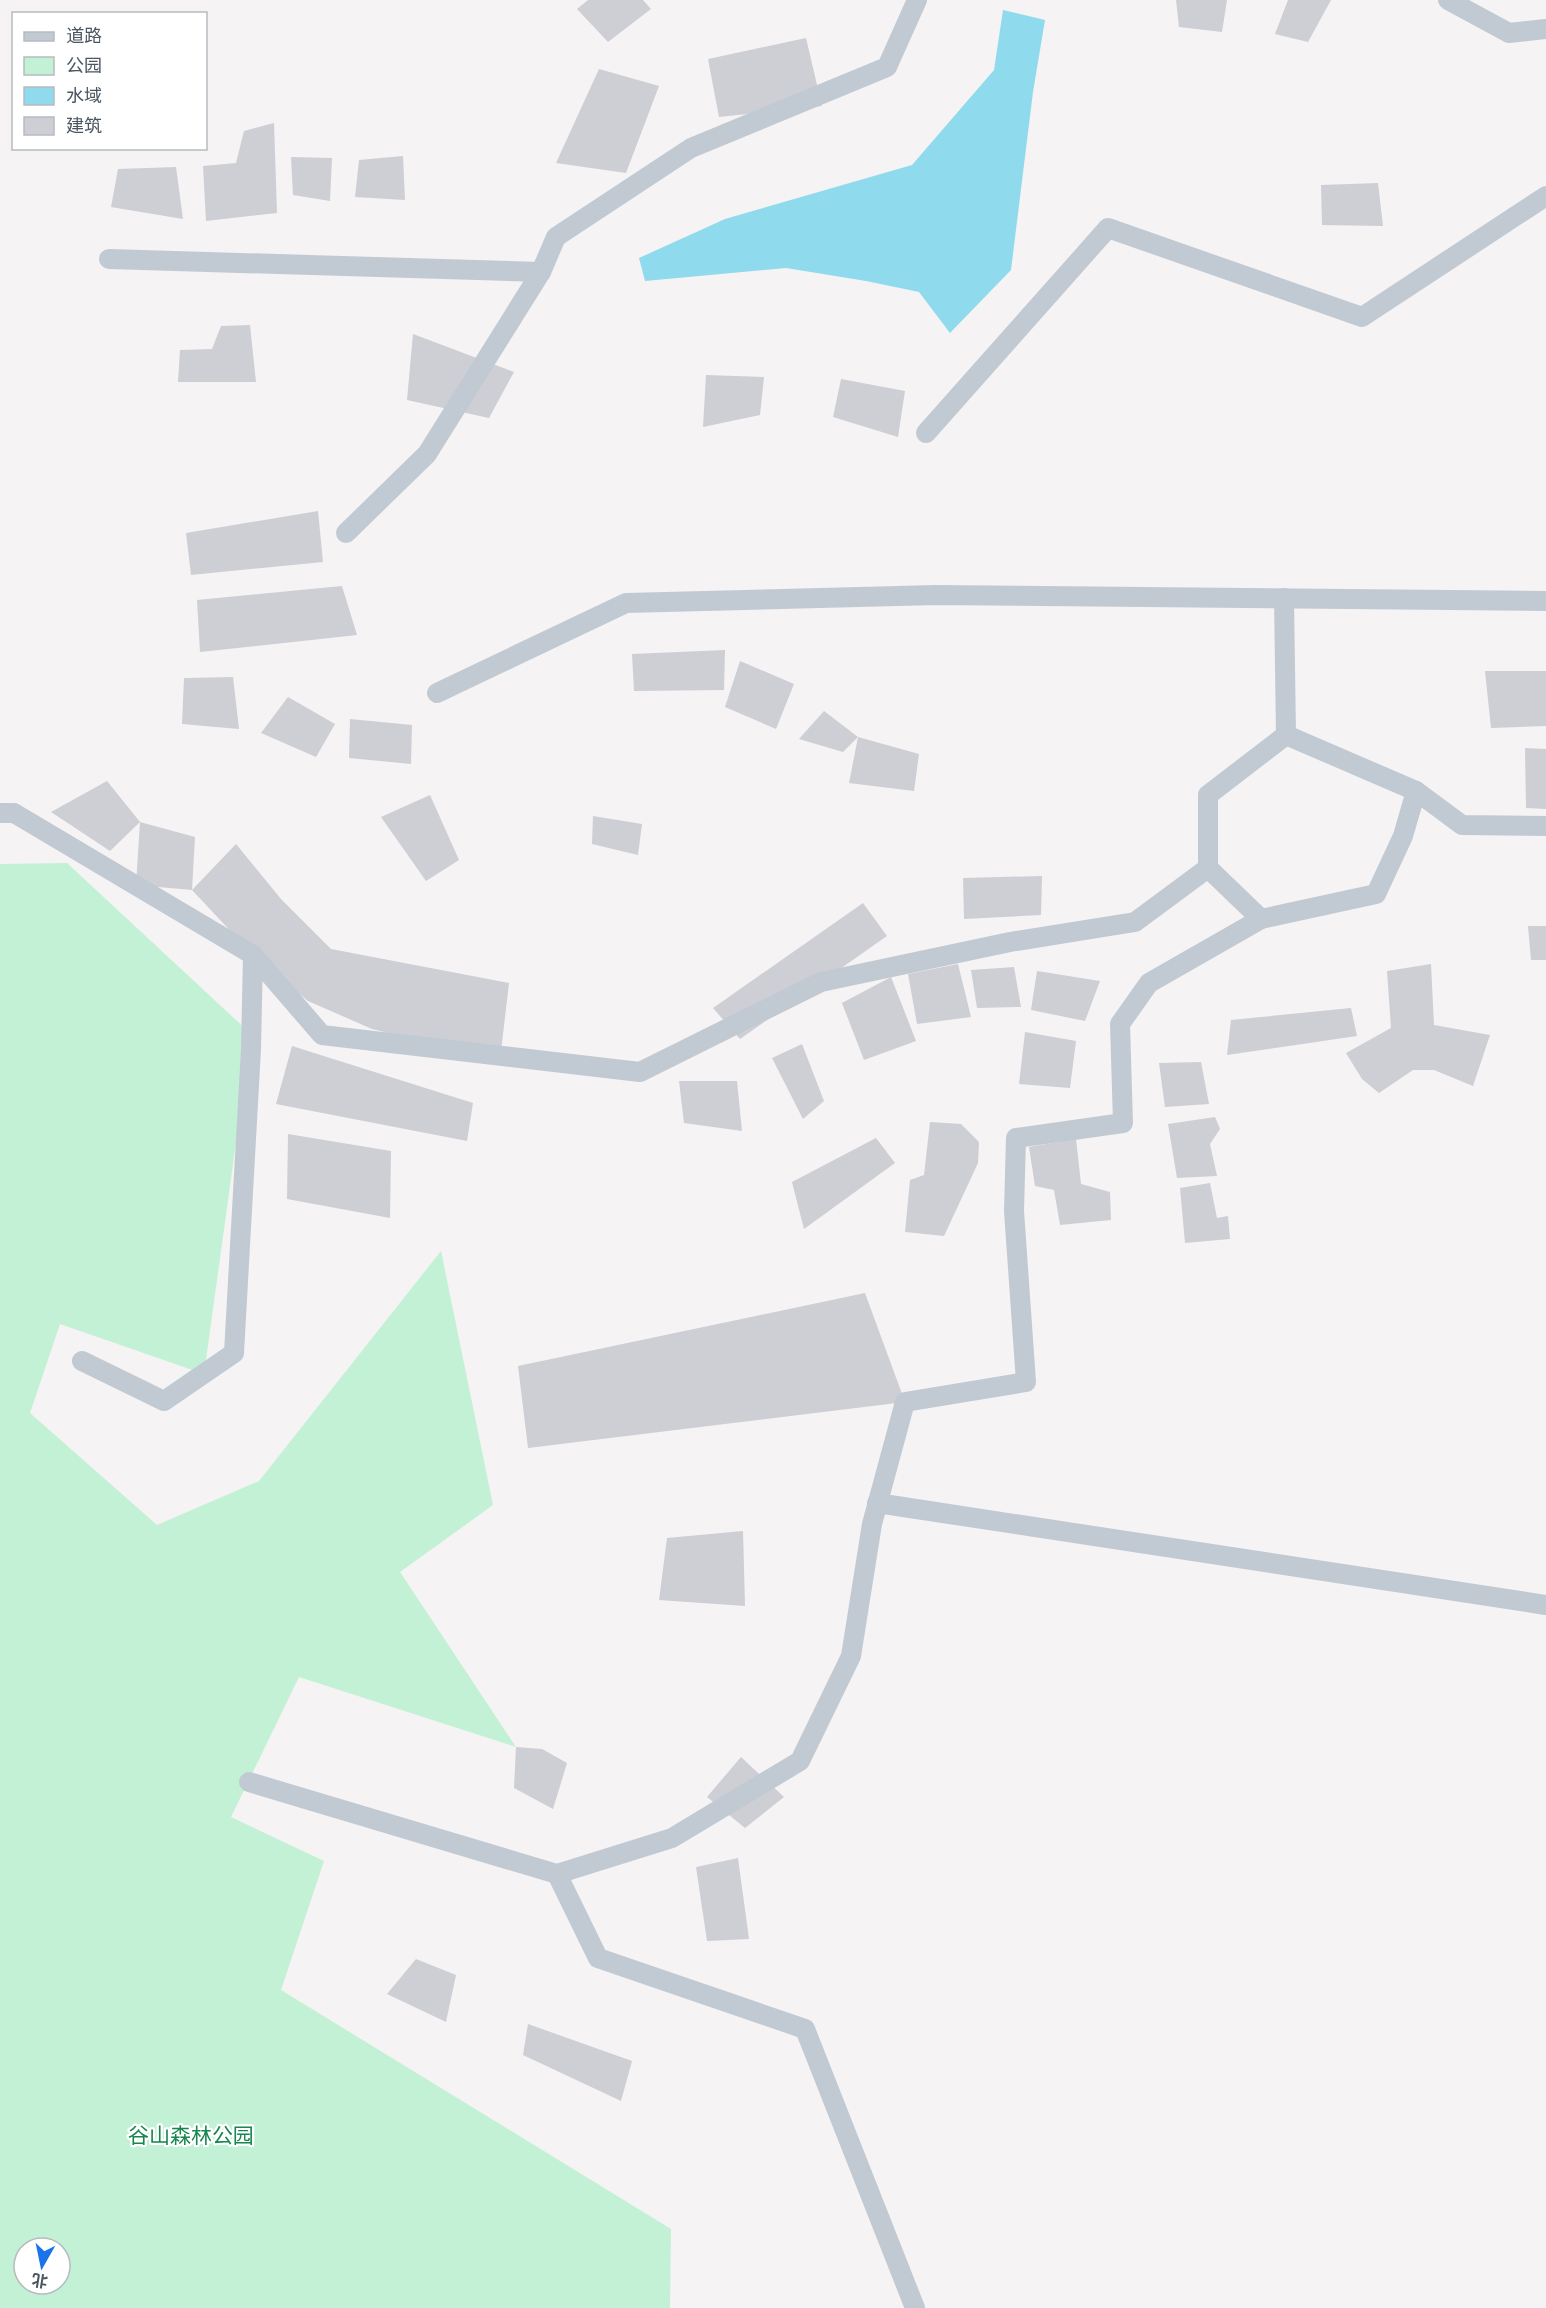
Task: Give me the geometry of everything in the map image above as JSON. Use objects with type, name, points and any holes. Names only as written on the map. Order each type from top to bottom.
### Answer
[{"type":"street","points":[[346,533],[427,454],[541,272],[556,237],[691,148],[887,67],[917,0]]},
{"type":"street","points":[[1448,0],[1509,33],[1546,29]]},
{"type":"street","points":[[926,433],[1108,228],[1362,317],[1546,196]]},
{"type":"street","points":[[109,259],[541,272]]},
{"type":"street","points":[[437,693],[626,603],[936,595],[1546,601]]},
{"type":"street","points":[[1284,598],[1286,735]]},
{"type":"street","points":[[1286,735],[1416,791],[1462,825],[1546,826]]},
{"type":"street","points":[[1261,920],[1208,868],[1208,795],[1286,735]]},
{"type":"street","points":[[249,1782],[557,1874],[672,1838],[800,1761],[851,1656],[872,1524],[905,1402],[1026,1382],[1014,1211],[1016,1138],[1123,1123],[1120,1024],[1149,983],[1261,920],[1376,894],[1403,836],[1416,791]]},
{"type":"street","points":[[0,813],[14,813],[253,955],[322,1035],[640,1072],[821,982],[1010,942],[1135,922],[1208,868]]},
{"type":"street","points":[[82,1361],[164,1401],[234,1353],[251,1049],[253,955]]},
{"type":"street","points":[[878,1503],[1546,1605]]},
{"type":"street","points":[[557,1874],[598,1958],[805,2029],[915,2308]]},
{"type":"green space","name":"谷山森林公园","points":[[67,863],[251,1034],[204,1374],[60,1324],[30,1413],[157,1525],[259,1481],[441,1251],[493,1505],[400,1572],[516,1747],[299,1677],[231,1817],[324,1861],[281,1990],[671,2229],[670,2308],[0,2308],[0,864]]},
{"type":"water","points":[[1003,10],[1045,20],[1033,92],[1011,270],[950,333],[919,292],[866,281],[786,268],[645,281],[639,258],[725,219],[912,165],[994,70]]},
{"type":"building","points":[[588,0],[643,0],[651,9],[608,42],[577,9]]},
{"type":"building","points":[[1176,0],[1227,0],[1222,32],[1179,27]]},
{"type":"building","points":[[1288,0],[1331,0],[1308,42],[1275,34]]},
{"type":"building","points":[[806,38],[822,106],[719,117],[708,59]]},
{"type":"building","points":[[599,69],[659,86],[626,173],[556,163]]},
{"type":"building","points":[[274,123],[277,213],[206,221],[203,166],[236,163],[244,131]]},
{"type":"building","points":[[403,156],[405,200],[355,197],[359,160]]},
{"type":"building","points":[[291,157],[332,158],[330,201],[293,195]]},
{"type":"building","points":[[176,167],[183,219],[111,207],[118,169]]},
{"type":"building","points":[[1378,183],[1383,226],[1322,225],[1321,185]]},
{"type":"building","points":[[250,325],[256,382],[178,382],[180,350],[212,349],[221,326]]},
{"type":"building","points":[[413,334],[514,372],[489,418],[407,400]]},
{"type":"building","points":[[706,375],[764,377],[760,415],[703,427]]},
{"type":"building","points":[[841,379],[905,391],[898,437],[833,417]]},
{"type":"building","points":[[318,511],[323,562],[191,575],[186,533]]},
{"type":"building","points":[[342,586],[357,635],[200,652],[197,600]]},
{"type":"building","points":[[725,650],[724,690],[634,691],[632,654]]},
{"type":"building","points":[[740,661],[794,684],[776,729],[725,707]]},
{"type":"building","points":[[1485,671],[1546,671],[1546,726],[1491,728]]},
{"type":"building","points":[[233,677],[239,729],[182,724],[184,678]]},
{"type":"building","points":[[288,697],[335,724],[316,757],[261,733]]},
{"type":"building","points":[[824,711],[858,737],[843,752],[799,739]]},
{"type":"building","points":[[350,719],[412,725],[411,764],[349,758]]},
{"type":"building","points":[[858,737],[919,754],[914,791],[849,783]]},
{"type":"building","points":[[1525,748],[1546,749],[1546,809],[1526,808]]},
{"type":"building","points":[[107,781],[140,822],[110,851],[51,812]]},
{"type":"building","points":[[430,795],[459,860],[426,881],[381,817]]},
{"type":"building","points":[[593,816],[642,824],[638,855],[592,844]]},
{"type":"building","points":[[140,822],[195,837],[192,890],[136,885]]},
{"type":"building","points":[[236,844],[281,899],[331,949],[509,983],[500,1060],[372,1029],[308,1001],[253,955],[192,890]]},
{"type":"building","points":[[1042,876],[1041,915],[964,919],[963,878]]},
{"type":"building","points":[[863,903],[887,936],[740,1039],[713,1008]]},
{"type":"building","points":[[1528,926],[1546,926],[1546,960],[1531,960]]},
{"type":"building","points":[[958,964],[971,1017],[917,1024],[908,974]]},
{"type":"building","points":[[1431,964],[1434,1025],[1490,1035],[1473,1086],[1434,1070],[1413,1070],[1379,1093],[1362,1079],[1346,1053],[1391,1028],[1387,971]]},
{"type":"building","points":[[1014,967],[1021,1007],[977,1008],[971,970]]},
{"type":"building","points":[[1037,971],[1100,981],[1085,1021],[1031,1010]]},
{"type":"building","points":[[891,977],[916,1041],[864,1060],[842,1003]]},
{"type":"building","points":[[1351,1008],[1357,1036],[1227,1055],[1231,1020]]},
{"type":"building","points":[[1025,1032],[1076,1041],[1070,1088],[1019,1084]]},
{"type":"building","points":[[802,1044],[824,1101],[803,1119],[772,1058]]},
{"type":"building","points":[[292,1046],[473,1103],[467,1141],[276,1104]]},
{"type":"building","points":[[1201,1062],[1209,1104],[1165,1107],[1159,1063]]},
{"type":"building","points":[[679,1081],[737,1081],[742,1131],[684,1123]]},
{"type":"building","points":[[1215,1117],[1220,1129],[1210,1144],[1217,1176],[1177,1178],[1168,1124]]},
{"type":"building","points":[[930,1122],[961,1124],[979,1142],[978,1163],[944,1236],[905,1232],[910,1180],[924,1175]]},
{"type":"building","points":[[288,1134],[391,1151],[390,1218],[287,1199]]},
{"type":"building","points":[[876,1138],[895,1163],[804,1229],[792,1182]]},
{"type":"building","points":[[1076,1139],[1081,1184],[1110,1192],[1111,1220],[1060,1225],[1054,1190],[1035,1186],[1029,1147]]},
{"type":"building","points":[[1210,1183],[1217,1218],[1228,1216],[1230,1239],[1185,1243],[1180,1188]]},
{"type":"building","points":[[865,1293],[905,1402],[528,1448],[518,1366]]},
{"type":"building","points":[[743,1531],[745,1606],[659,1600],[667,1538]]},
{"type":"building","points":[[516,1747],[542,1749],[567,1763],[553,1809],[514,1788]]},
{"type":"building","points":[[741,1757],[784,1797],[745,1828],[707,1797]]},
{"type":"building","points":[[738,1858],[749,1939],[707,1941],[696,1867]]},
{"type":"building","points":[[416,1959],[456,1975],[446,2022],[387,1994]]},
{"type":"building","points":[[528,2024],[632,2061],[621,2101],[523,2055]]}]
